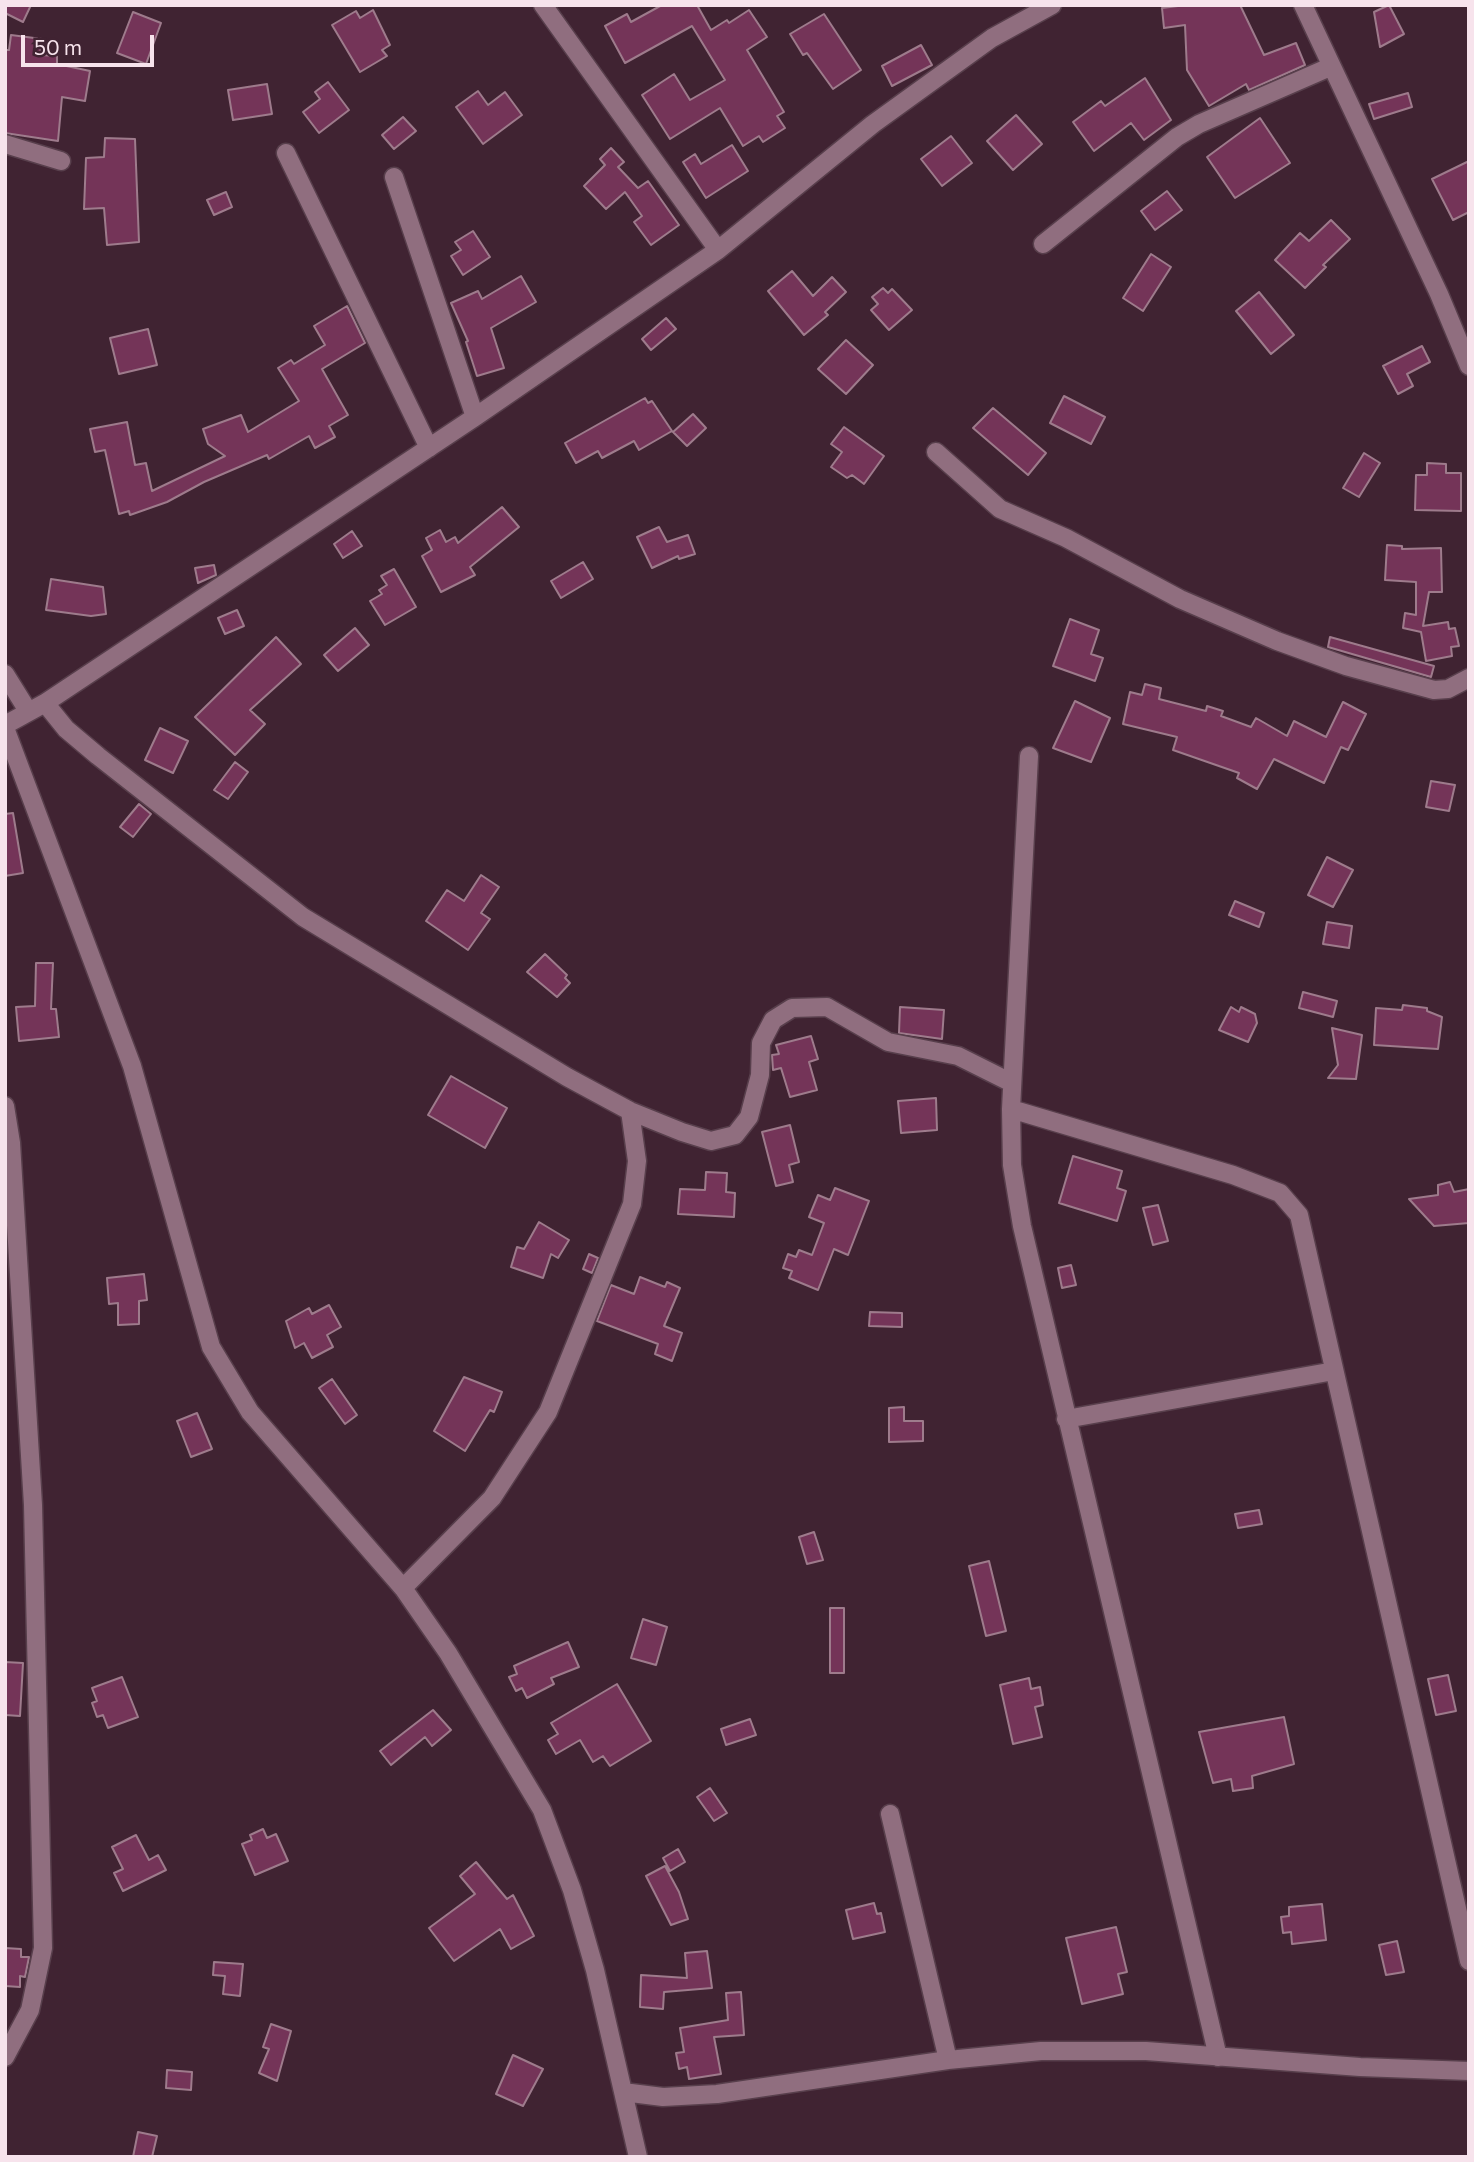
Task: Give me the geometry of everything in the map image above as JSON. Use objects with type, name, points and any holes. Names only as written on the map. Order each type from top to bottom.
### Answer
[{"type":"street","points":[[542,5],[718,250]]},
{"type":"street","points":[[638,2157],[595,1970],[572,1891],[542,1810],[448,1653],[402,1588],[250,1412],[211,1347],[132,1066],[5,727],[429,448],[718,250],[873,124],[992,38],[1052,5]]},
{"type":"street","points":[[1303,5],[1469,366]]},
{"type":"street","points":[[1043,244],[1177,137],[1199,124],[1330,67]]},
{"type":"street","points":[[5,144],[61,161]]},
{"type":"street","points":[[286,153],[429,448]]},
{"type":"street","points":[[394,177],[475,417]]},
{"type":"street","points":[[936,452],[1000,509],[1066,538],[1180,599],[1277,641],[1346,666],[1434,690],[1448,689],[1469,678]]},
{"type":"street","points":[[5,674],[28,711]]},
{"type":"street","points":[[45,703],[66,729],[90,750],[303,917],[556,1070],[630,1111],[711,1141],[734,1135],[749,1117],[760,1075],[761,1043],[773,1020],[792,1008],[827,1007],[888,1042],[958,1056],[1012,1083]]},
{"type":"street","points":[[1029,756],[1012,1083],[1012,1165],[1022,1226],[1066,1419],[1218,2057]]},
{"type":"street","points":[[5,1106],[10,1143],[33,1505],[43,1948],[30,2010],[5,2057]]},
{"type":"street","points":[[1011,1108],[1233,1175],[1280,1194],[1299,1215],[1469,1961]]},
{"type":"street","points":[[402,1588],[492,1497],[548,1412],[632,1204],[637,1161],[630,1111]]},
{"type":"street","points":[[1066,1419],[1334,1371]]},
{"type":"street","points":[[890,1814],[948,2060]]},
{"type":"street","points":[[623,2092],[663,2097],[717,2094],[948,2060],[1041,2051],[1146,2051],[1469,2071]]},
{"type":"building","points":[[5,5],[31,5],[23,22],[5,13]]},
{"type":"building","points":[[662,5],[697,5],[711,30],[727,20],[729,23],[749,10],[767,37],[747,50],[784,112],[777,116],[785,128],[763,142],[759,136],[743,146],[720,108],[670,139],[642,95],[674,74],[690,100],[725,80],[692,26],[625,63],[605,26],[627,14],[631,22]]},
{"type":"building","points":[[1240,5],[1264,55],[1296,43],[1305,65],[1249,90],[1246,84],[1209,106],[1187,70],[1185,25],[1164,28],[1162,8]]},
{"type":"building","points":[[1389,5],[1404,34],[1380,47],[1374,12]]},
{"type":"building","points":[[373,10],[390,45],[382,50],[387,56],[360,72],[332,25],[356,11],[360,18]]},
{"type":"building","points":[[133,12],[161,23],[146,64],[117,53]]},
{"type":"building","points":[[824,14],[861,70],[833,89],[807,53],[803,55],[790,34]]},
{"type":"building","points":[[11,35],[42,39],[40,55],[57,56],[57,64],[90,71],[85,101],[62,97],[58,141],[5,133],[5,50],[9,50]]},
{"type":"building","points":[[921,45],[932,65],[892,86],[882,66]]},
{"type":"building","points":[[1145,78],[1171,120],[1144,140],[1131,123],[1094,151],[1073,122],[1101,101],[1105,106]]},
{"type":"building","points":[[328,82],[349,110],[319,133],[303,112],[320,99],[315,92]]},
{"type":"building","points":[[267,84],[272,114],[233,120],[228,90]]},
{"type":"building","points":[[478,91],[488,105],[505,92],[522,115],[483,144],[456,107]]},
{"type":"building","points":[[1408,93],[1412,107],[1374,119],[1369,104]]},
{"type":"building","points":[[1016,115],[1042,144],[1013,170],[987,141]]},
{"type":"building","points":[[403,117],[416,131],[394,149],[382,135]]},
{"type":"building","points":[[1260,118],[1290,163],[1235,198],[1207,157]]},
{"type":"building","points":[[951,136],[972,163],[942,186],[921,159]]},
{"type":"building","points":[[105,138],[135,139],[139,242],[107,245],[104,208],[84,209],[86,158],[104,157]]},
{"type":"building","points":[[732,145],[748,171],[706,198],[683,162],[695,154],[701,164]]},
{"type":"building","points":[[611,148],[624,162],[618,167],[638,188],[648,181],[679,225],[651,245],[634,222],[642,216],[625,192],[606,209],[584,186],[605,165],[600,159]]},
{"type":"building","points":[[1469,161],[1469,212],[1453,220],[1432,179]]},
{"type":"building","points":[[1167,191],[1182,210],[1155,230],[1141,211]]},
{"type":"building","points":[[226,192],[232,207],[214,215],[207,200]]},
{"type":"building","points":[[1331,220],[1350,239],[1323,265],[1326,267],[1305,288],[1275,260],[1300,233],[1309,241]]},
{"type":"building","points":[[473,231],[490,257],[463,275],[451,256],[461,250],[455,242]]},
{"type":"building","points":[[1151,254],[1171,267],[1143,311],[1123,298]]},
{"type":"building","points":[[792,271],[813,296],[832,277],[846,292],[825,312],[828,315],[804,335],[768,291]]},
{"type":"building","points":[[521,276],[536,302],[491,328],[504,368],[477,376],[466,342],[468,341],[451,303],[478,291],[482,299]]},
{"type":"building","points":[[883,288],[888,293],[892,289],[912,310],[889,330],[871,310],[878,304],[872,297]]},
{"type":"building","points":[[1259,292],[1294,335],[1271,354],[1236,311]]},
{"type":"building","points":[[347,306],[365,343],[322,369],[348,415],[329,426],[335,437],[315,448],[309,436],[269,459],[267,455],[204,482],[167,502],[130,515],[129,511],[119,514],[105,450],[95,452],[90,429],[127,422],[135,465],[146,463],[152,491],[225,456],[208,444],[203,429],[241,415],[248,432],[299,401],[278,368],[291,360],[294,364],[325,345],[314,326]]},
{"type":"building","points":[[666,318],[676,329],[651,350],[642,339]]},
{"type":"building","points":[[148,329],[157,365],[119,374],[110,338]]},
{"type":"building","points":[[846,340],[873,365],[846,394],[818,369]]},
{"type":"building","points":[[1422,346],[1430,362],[1407,374],[1413,386],[1398,394],[1383,366]]},
{"type":"building","points":[[1064,396],[1105,417],[1091,444],[1050,423]]},
{"type":"building","points":[[645,398],[648,403],[652,401],[672,431],[639,450],[634,441],[602,458],[598,451],[576,463],[565,443]]},
{"type":"building","points":[[993,408],[1046,453],[1028,475],[973,428]]},
{"type":"building","points":[[693,414],[706,428],[687,446],[673,432]]},
{"type":"building","points":[[844,427],[884,456],[864,484],[852,475],[847,478],[831,467],[842,452],[831,444]]},
{"type":"building","points":[[1364,453],[1380,463],[1359,497],[1343,488]]},
{"type":"building","points":[[1427,463],[1446,464],[1446,473],[1461,473],[1461,511],[1415,510],[1416,475],[1427,475]]},
{"type":"building","points":[[502,507],[519,527],[470,567],[475,575],[441,592],[422,556],[432,550],[426,538],[440,530],[446,542],[455,537],[458,543]]},
{"type":"building","points":[[659,527],[667,542],[688,535],[695,554],[679,559],[678,556],[652,568],[637,537]]},
{"type":"building","points":[[352,531],[362,546],[343,558],[334,544]]},
{"type":"building","points":[[1387,545],[1402,546],[1402,549],[1441,548],[1442,592],[1429,592],[1423,626],[1448,622],[1449,629],[1455,628],[1459,646],[1451,647],[1452,656],[1426,661],[1421,632],[1403,628],[1405,613],[1416,615],[1416,582],[1385,580]]},
{"type":"building","points":[[583,562],[593,579],[561,598],[551,581]]},
{"type":"building","points":[[214,565],[216,575],[198,583],[195,568]]},
{"type":"building","points":[[394,569],[416,607],[385,625],[370,601],[382,594],[379,590],[387,585],[381,576]]},
{"type":"building","points":[[51,579],[103,587],[106,614],[91,616],[46,610]]},
{"type":"building","points":[[237,610],[244,626],[225,634],[218,618]]},
{"type":"building","points":[[1070,619],[1099,630],[1091,654],[1103,658],[1095,681],[1053,666]]},
{"type":"building","points":[[355,628],[369,645],[338,671],[324,655]]},
{"type":"building","points":[[276,637],[301,664],[250,710],[265,724],[235,755],[195,717]]},
{"type":"building","points":[[1330,637],[1434,666],[1431,677],[1328,647]]},
{"type":"building","points":[[1145,684],[1161,688],[1159,699],[1206,711],[1207,706],[1223,711],[1221,716],[1251,727],[1256,718],[1287,736],[1294,721],[1326,737],[1343,702],[1366,714],[1348,750],[1341,747],[1324,783],[1274,759],[1257,789],[1237,778],[1239,773],[1173,750],[1177,737],[1123,724],[1130,692],[1142,695]]},
{"type":"building","points":[[1075,701],[1110,718],[1091,762],[1053,748]]},
{"type":"building","points":[[160,728],[188,741],[173,773],[145,760]]},
{"type":"building","points":[[235,762],[248,772],[228,799],[214,790]]},
{"type":"building","points":[[1431,781],[1455,785],[1449,811],[1426,807]]},
{"type":"building","points":[[139,804],[151,814],[133,837],[120,827]]},
{"type":"building","points":[[13,813],[23,873],[5,876],[5,814]]},
{"type":"building","points":[[1327,857],[1353,870],[1333,907],[1308,895]]},
{"type":"building","points":[[481,875],[499,887],[481,913],[490,919],[468,950],[426,921],[447,890],[464,901]]},
{"type":"building","points":[[1235,901],[1264,913],[1259,927],[1229,915]]},
{"type":"building","points":[[1327,922],[1352,926],[1349,948],[1323,944]]},
{"type":"building","points":[[545,954],[567,975],[565,978],[570,983],[557,997],[527,972]]},
{"type":"building","points":[[36,963],[53,963],[51,1009],[56,1009],[59,1037],[19,1041],[16,1007],[35,1006]]},
{"type":"building","points":[[1303,992],[1337,1001],[1333,1017],[1299,1008]]},
{"type":"building","points":[[1403,1005],[1427,1008],[1427,1011],[1442,1017],[1438,1049],[1374,1045],[1376,1008],[1402,1010]]},
{"type":"building","points":[[900,1007],[944,1010],[942,1039],[899,1033]]},
{"type":"building","points":[[1231,1007],[1239,1012],[1241,1007],[1255,1014],[1257,1023],[1248,1042],[1219,1030]]},
{"type":"building","points":[[1332,1028],[1362,1035],[1356,1079],[1328,1078],[1338,1065]]},
{"type":"building","points":[[811,1036],[818,1059],[809,1062],[817,1090],[790,1097],[781,1068],[773,1070],[772,1055],[779,1054],[776,1045]]},
{"type":"building","points":[[451,1076],[507,1108],[485,1148],[428,1115]]},
{"type":"building","points":[[936,1098],[937,1130],[901,1133],[898,1101]]},
{"type":"building","points":[[790,1125],[799,1162],[789,1165],[793,1182],[776,1186],[762,1132]]},
{"type":"building","points":[[1073,1156],[1122,1171],[1117,1188],[1126,1191],[1117,1221],[1059,1203]]},
{"type":"building","points":[[706,1172],[727,1173],[726,1192],[735,1193],[734,1217],[678,1214],[680,1189],[705,1190]]},
{"type":"building","points":[[1450,1182],[1454,1192],[1469,1189],[1469,1223],[1434,1226],[1409,1199],[1438,1195],[1438,1185]]},
{"type":"building","points":[[835,1188],[869,1201],[848,1255],[834,1249],[818,1290],[789,1278],[792,1271],[783,1268],[788,1254],[796,1257],[799,1250],[812,1255],[824,1223],[809,1217],[818,1195],[830,1200]]},
{"type":"building","points":[[1158,1205],[1168,1241],[1153,1245],[1143,1208]]},
{"type":"building","points":[[539,1222],[569,1240],[558,1258],[551,1254],[543,1278],[511,1267],[517,1247],[524,1249]]},
{"type":"building","points":[[589,1254],[598,1258],[592,1273],[583,1269]]},
{"type":"building","points":[[1071,1265],[1076,1285],[1062,1288],[1058,1268]]},
{"type":"building","points":[[144,1274],[147,1300],[139,1301],[139,1324],[118,1325],[118,1303],[109,1304],[107,1278]]},
{"type":"building","points":[[640,1277],[665,1287],[667,1282],[680,1288],[664,1326],[682,1333],[672,1361],[655,1354],[658,1344],[597,1321],[611,1285],[634,1294]]},
{"type":"building","points":[[329,1305],[341,1327],[327,1335],[333,1347],[312,1358],[304,1343],[295,1348],[286,1321],[309,1308],[312,1314]]},
{"type":"building","points":[[870,1312],[902,1313],[902,1327],[869,1326]]},
{"type":"building","points":[[464,1377],[502,1392],[494,1412],[490,1410],[465,1451],[434,1431]]},
{"type":"building","points":[[332,1379],[357,1415],[345,1424],[319,1388]]},
{"type":"building","points":[[904,1407],[904,1421],[923,1421],[923,1441],[889,1442],[889,1408]]},
{"type":"building","points":[[197,1413],[212,1449],[191,1457],[177,1421]]},
{"type":"building","points":[[1259,1510],[1262,1524],[1238,1528],[1235,1514]]},
{"type":"building","points":[[814,1532],[823,1560],[807,1564],[799,1537]]},
{"type":"building","points":[[989,1561],[1006,1631],[986,1636],[969,1566]]},
{"type":"building","points":[[830,1608],[844,1608],[844,1673],[830,1673]]},
{"type":"building","points":[[643,1619],[667,1627],[656,1665],[631,1658]]},
{"type":"building","points":[[568,1642],[579,1667],[551,1678],[554,1684],[527,1698],[522,1688],[516,1691],[509,1677],[517,1674],[514,1666]]},
{"type":"building","points":[[5,1662],[23,1663],[20,1716],[5,1715]]},
{"type":"building","points":[[1448,1675],[1456,1711],[1436,1715],[1428,1679]]},
{"type":"building","points":[[122,1677],[138,1717],[108,1728],[103,1715],[97,1717],[92,1703],[97,1701],[92,1688]]},
{"type":"building","points":[[1029,1678],[1031,1689],[1040,1687],[1043,1705],[1035,1707],[1042,1737],[1013,1744],[1000,1685]]},
{"type":"building","points":[[617,1684],[651,1741],[610,1766],[603,1756],[593,1762],[580,1740],[556,1754],[548,1740],[558,1734],[551,1723]]},
{"type":"building","points":[[433,1710],[451,1730],[432,1746],[425,1737],[391,1765],[380,1751]]},
{"type":"building","points":[[1284,1717],[1294,1764],[1252,1776],[1253,1788],[1233,1791],[1231,1779],[1213,1783],[1199,1732]]},
{"type":"building","points":[[750,1719],[756,1735],[726,1745],[721,1729]]},
{"type":"building","points":[[710,1788],[727,1813],[714,1821],[697,1797]]},
{"type":"building","points":[[263,1829],[267,1838],[276,1834],[288,1861],[255,1875],[242,1844],[252,1840],[250,1835]]},
{"type":"building","points":[[136,1835],[149,1860],[158,1855],[166,1870],[123,1891],[114,1873],[123,1869],[112,1847]]},
{"type":"building","points":[[678,1849],[685,1862],[670,1871],[663,1858]]},
{"type":"building","points":[[476,1862],[507,1899],[513,1895],[534,1936],[511,1949],[500,1929],[454,1961],[429,1928],[475,1894],[460,1876]]},
{"type":"building","points":[[665,1866],[679,1892],[688,1919],[671,1925],[646,1876]]},
{"type":"building","points":[[874,1903],[877,1914],[881,1913],[885,1932],[853,1939],[846,1910]]},
{"type":"building","points":[[1322,1904],[1326,1940],[1292,1944],[1291,1932],[1283,1933],[1281,1917],[1289,1916],[1289,1907]]},
{"type":"building","points":[[1116,1927],[1127,1972],[1118,1974],[1123,1994],[1082,2004],[1066,1938]]},
{"type":"building","points":[[1397,1941],[1404,1972],[1386,1975],[1379,1945]]},
{"type":"building","points":[[5,1948],[21,1949],[21,1957],[29,1957],[25,1977],[20,1976],[20,1987],[5,1986]]},
{"type":"building","points":[[707,1951],[712,1988],[664,1992],[663,2009],[640,2007],[641,1975],[687,1978],[685,1953]]},
{"type":"building","points":[[214,1962],[243,1964],[240,1996],[223,1994],[225,1976],[213,1975]]},
{"type":"building","points":[[741,1992],[744,2035],[714,2037],[721,2074],[689,2079],[687,2067],[679,2069],[676,2053],[684,2052],[680,2028],[728,2020],[726,1993]]},
{"type":"building","points":[[271,2024],[291,2031],[277,2081],[259,2073],[269,2049],[263,2047]]},
{"type":"building","points":[[513,2055],[543,2069],[523,2106],[496,2094]]},
{"type":"building","points":[[167,2070],[192,2072],[191,2090],[166,2088]]},
{"type":"building","points":[[138,2132],[157,2136],[152,2157],[133,2157]]}]
